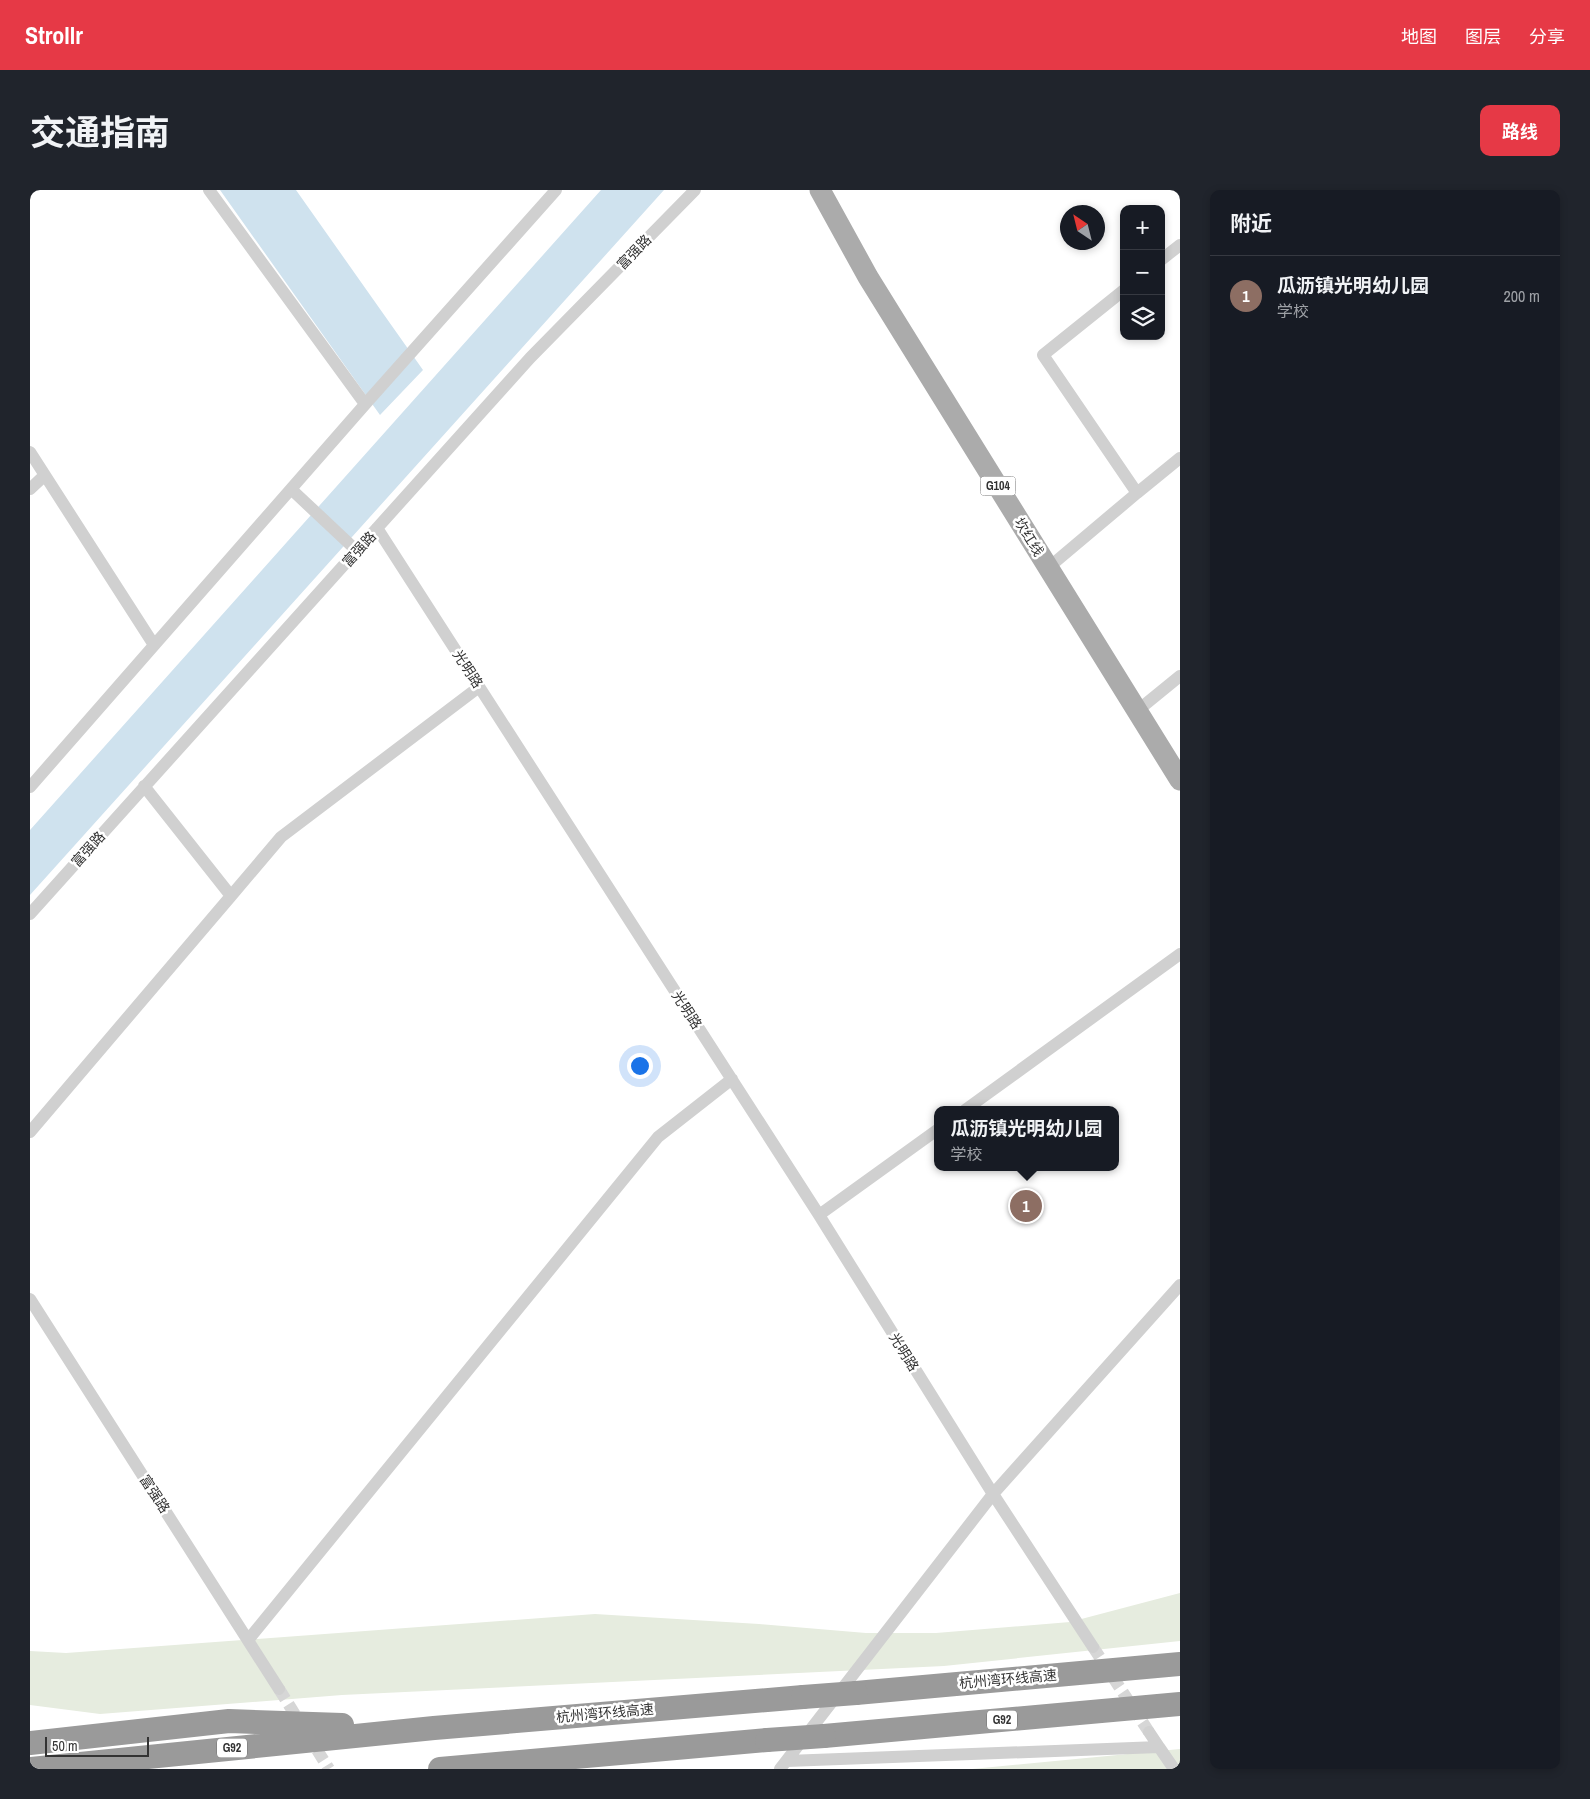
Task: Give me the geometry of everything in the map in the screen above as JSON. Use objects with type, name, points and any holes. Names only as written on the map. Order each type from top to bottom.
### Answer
[{"type":"highway","name":"杭州湾环线高速","points":[[30,1769],[434,1728],[1180,1664]]},
{"type":"highway","name":"G92","points":[[440,1769],[1180,1704]]},
{"type":"highway","points":[[34,1742],[229,1721],[434,1728]]},
{"type":"main road","name":"坎红线","points":[[821,190],[868,278],[1180,780]]},
{"type":"street","points":[[209,190],[367,403]]},
{"type":"street","points":[[30,787],[556,190]]},
{"type":"street","name":"富强路","points":[[30,914],[354,548],[377,528],[530,358],[695,190]]},
{"type":"street","points":[[1165,257],[1180,245]]},
{"type":"street","points":[[1120,293],[1043,355],[1137,493]]},
{"type":"street","points":[[30,452],[154,645]]},
{"type":"street","points":[[1048,568],[1180,458]]},
{"type":"street","points":[[30,489],[45,475]]},
{"type":"street","points":[[290,490],[354,548]]},
{"type":"street","name":"光明路","points":[[377,528],[820,1215],[992,1494],[1094,1647]]},
{"type":"street","points":[[1137,711],[1180,676]]},
{"type":"street","points":[[30,1132],[281,837],[479,687]]},
{"type":"street","points":[[144,786],[231,896]]},
{"type":"street","points":[[971,1106],[1180,954]]},
{"type":"street","points":[[248,1640],[658,1137],[732,1079]]},
{"type":"street","points":[[820,1215],[934,1132]]},
{"type":"street","points":[[784,1765],[992,1494],[1180,1285]]},
{"type":"street","name":"富强路","points":[[30,1299],[280,1689]]},
{"type":"street","points":[[1149,1732],[1174,1769]]},
{"type":"street","points":[[784,1765],[1159,1747]]},
{"type":"street","points":[[784,1765],[802,1769]]},
{"type":"shaded area","points":[[1180,1593],[1180,1641],[944,1666],[342,1695],[100,1714],[30,1705],[30,1651],[66,1653],[595,1614],[866,1633],[936,1633],[1070,1622]]},
{"type":"shaded area","points":[[1180,1749],[1180,1769],[972,1769]]},
{"type":"water","points":[[220,190],[296,190],[423,370],[380,415]]},
{"type":"water","points":[[601,190],[664,190],[30,895],[30,830]]},
{"type":"tunnel","points":[[1093,1647],[1149,1732]]},
{"type":"tunnel","points":[[279,1689],[329,1769]]},
{"type":"place","name":"瓜沥镇光明幼儿园","points":[[1026,1206]]}]
